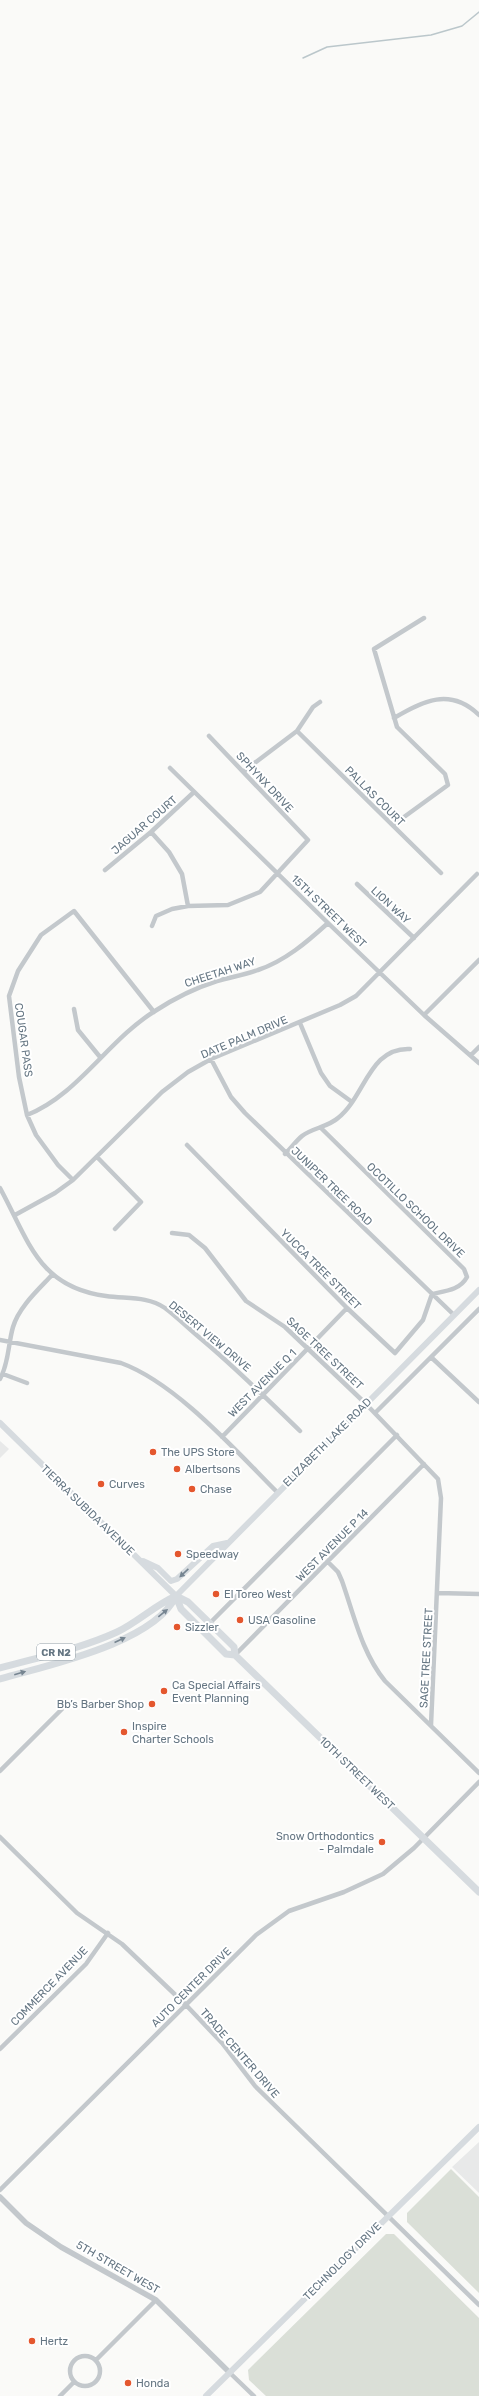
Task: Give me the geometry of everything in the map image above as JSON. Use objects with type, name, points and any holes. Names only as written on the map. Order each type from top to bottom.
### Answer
[{"type":"main road","name":"ELIZABETH LAKE ROAD","points":[[176,1596],[277,1492],[479,1290]]},
{"type":"main road","name":"TIERRA SUBIDA AVENUE","points":[[0,1423],[176,1596]]},
{"type":"main road","points":[[136,1557],[158,1568],[171,1581],[177,1579],[213,1546],[227,1543]]},
{"type":"main road","name":"10TH STREET WEST","points":[[176,1596],[188,1602],[234,1647],[235,1655]]},
{"type":"main road","name":"10TH STREET WEST","points":[[176,1596],[181,1609],[226,1654],[235,1655],[479,1892]]},
{"type":"main road","name":"CR N2","points":[[0,1668],[90,1643],[129,1626],[163,1602],[176,1596]]},
{"type":"main road","name":"CR N2","points":[[0,1679],[94,1651],[126,1638],[149,1624],[171,1606],[176,1596]]},
{"type":"main road","points":[[90,1643],[94,1651]]},
{"type":"main road","name":"TECHNOLOGY DRIVE","points":[[206,2396],[479,2127]]},
{"type":"street","points":[[393,826],[448,785],[445,774],[397,727],[374,649],[424,618]]},
{"type":"street","points":[[394,718],[415,706],[434,698],[466,705],[479,715]]},
{"type":"street","points":[[244,771],[297,731],[313,707],[320,702]]},
{"type":"street","name":"PALLAS COURT","points":[[297,731],[441,873]]},
{"type":"street","name":"SPHYNX DRIVE","points":[[209,736],[244,771],[308,840],[279,874]]},
{"type":"street","name":"15TH STREET WEST","points":[[170,768],[328,923],[424,1014],[479,1062]]},
{"type":"street","name":"JAGUAR COURT","points":[[105,870],[151,832],[194,792]]},
{"type":"street","points":[[151,832],[168,852],[182,874],[188,906]]},
{"type":"street","points":[[152,926],[156,916],[188,906],[228,904],[245,899],[260,892],[279,874]]},
{"type":"street","name":"DATE PALM DRIVE","points":[[15,1215],[55,1193],[73,1180],[162,1092],[188,1072],[211,1059],[300,1023],[356,996],[477,874]]},
{"type":"street","name":"LION WAY","points":[[357,884],[414,938]]},
{"type":"street","name":"COUGAR PASS","points":[[73,1180],[58,1165],[36,1135],[27,1115],[19,1077],[9,996],[18,971],[41,935],[74,911],[154,1012]]},
{"type":"street","name":"CHEETAH WAY","points":[[27,1115],[43,1108],[58,1098],[129,1029],[154,1012],[185,993],[217,981],[259,970],[275,962],[292,953],[328,923]]},
{"type":"street","points":[[424,1014],[479,960]]},
{"type":"street","points":[[74,1009],[78,1030],[100,1057]]},
{"type":"street","points":[[300,1023],[321,1073],[330,1086],[352,1102]]},
{"type":"street","points":[[471,1055],[479,1047]]},
{"type":"street","points":[[285,1154],[303,1135],[321,1128],[339,1118],[352,1102],[375,1065],[397,1049],[410,1049]]},
{"type":"street","name":"JUNIPER TREE ROAD","points":[[211,1059],[231,1097],[285,1154],[454,1315]]},
{"type":"street","name":"OCOTILLO SCHOOL DRIVE","points":[[321,1128],[464,1269],[467,1277],[463,1284],[455,1288],[432,1294]]},
{"type":"street","name":"YUCCA TREE STREET","points":[[187,1145],[347,1308],[395,1353],[423,1320],[432,1294]]},
{"type":"street","points":[[97,1157],[141,1202],[115,1229]]},
{"type":"street","name":"DESERT VIEW DRIVE","points":[[0,1188],[32,1250],[52,1275],[79,1291],[151,1300],[229,1362],[300,1431]]},
{"type":"street","name":"SAGE TREE STREET","points":[[172,1233],[189,1235],[205,1248],[246,1301],[285,1327],[366,1403],[438,1479],[441,1498],[431,1725]]},
{"type":"street","points":[[0,1378],[3,1374],[9,1343],[19,1314],[52,1275]]},
{"type":"street","name":"WEST AVENUE Q 1","points":[[222,1437],[347,1308]]},
{"type":"street","points":[[376,1413],[479,1309]]},
{"type":"street","points":[[0,1340],[130,1366],[148,1376],[198,1414],[277,1492]]},
{"type":"street","points":[[432,1358],[479,1402]]},
{"type":"street","points":[[3,1374],[28,1383]]},
{"type":"street","points":[[210,1624],[397,1435]]},
{"type":"street","name":"WEST AVENUE P 14","points":[[235,1655],[424,1464]]},
{"type":"street","points":[[328,1562],[338,1572],[369,1658],[376,1670],[385,1682],[479,1773]]},
{"type":"street","points":[[438,1593],[479,1594]]},
{"type":"street","points":[[0,1770],[62,1708]]},
{"type":"street","points":[[424,1839],[479,1782]]},
{"type":"street","name":"TRADE CENTER DRIVE","points":[[0,1837],[77,1913],[108,1933],[186,2005],[222,2043],[255,2086],[479,2305]]},
{"type":"street","name":"AUTO CENTER DRIVE","points":[[0,2190],[186,2005],[272,1922],[308,1903],[344,1892],[383,1874],[424,1839]]},
{"type":"street","name":"COMMERCE AVENUE","points":[[0,2049],[86,1964],[108,1933]]},
{"type":"street","name":"5TH STREET WEST","points":[[0,2197],[26,2223],[61,2247],[156,2300],[254,2396]]},
{"type":"street","points":[[96,2360],[156,2300]]},
{"type":"street","points":[[80,2356],[90,2357],[96,2360],[100,2371],[96,2382],[85,2387],[74,2382],[69,2371],[74,2360],[80,2356]]},
{"type":"street","points":[[60,2396],[74,2382]]},
{"type":"shaded area","points":[[0,1441],[9,1449],[0,1458]]},
{"type":"shaded area","points":[[479,2142],[479,2193],[452,2167]]},
{"type":"shaded area","points":[[451,2169],[479,2197],[479,2293],[407,2222],[407,2213]]},
{"type":"shaded area","points":[[386,2234],[394,2234],[479,2318],[479,2396],[266,2396],[249,2380],[248,2370]]},
{"type":"waterway","points":[[303,58],[327,47],[431,35],[462,26],[479,12]]},
{"type":"place","name":"The UPS Store","points":[[153,1452]]},
{"type":"place","name":"Albertsons","points":[[177,1469]]},
{"type":"place","name":"Curves","points":[[101,1484]]},
{"type":"place","name":"Chase","points":[[192,1489]]},
{"type":"place","name":"Speedway","points":[[178,1554]]},
{"type":"place","name":"El Toreo West","points":[[216,1594]]},
{"type":"place","name":"USA Gasoline","points":[[240,1620]]},
{"type":"place","name":"Sizzler","points":[[177,1627]]},
{"type":"place","name":"Ca Special Affairs Event Planning","points":[[164,1691]]},
{"type":"place","name":"Bb’s Barber Shop","points":[[152,1704]]},
{"type":"place","name":"Inspire Charter Schools","points":[[124,1732]]},
{"type":"place","name":"Snow Orthodontics - Palmdale","points":[[382,1842]]},
{"type":"place","name":"Hertz","points":[[32,2341]]},
{"type":"place","name":"Honda","points":[[128,2383]]}]
